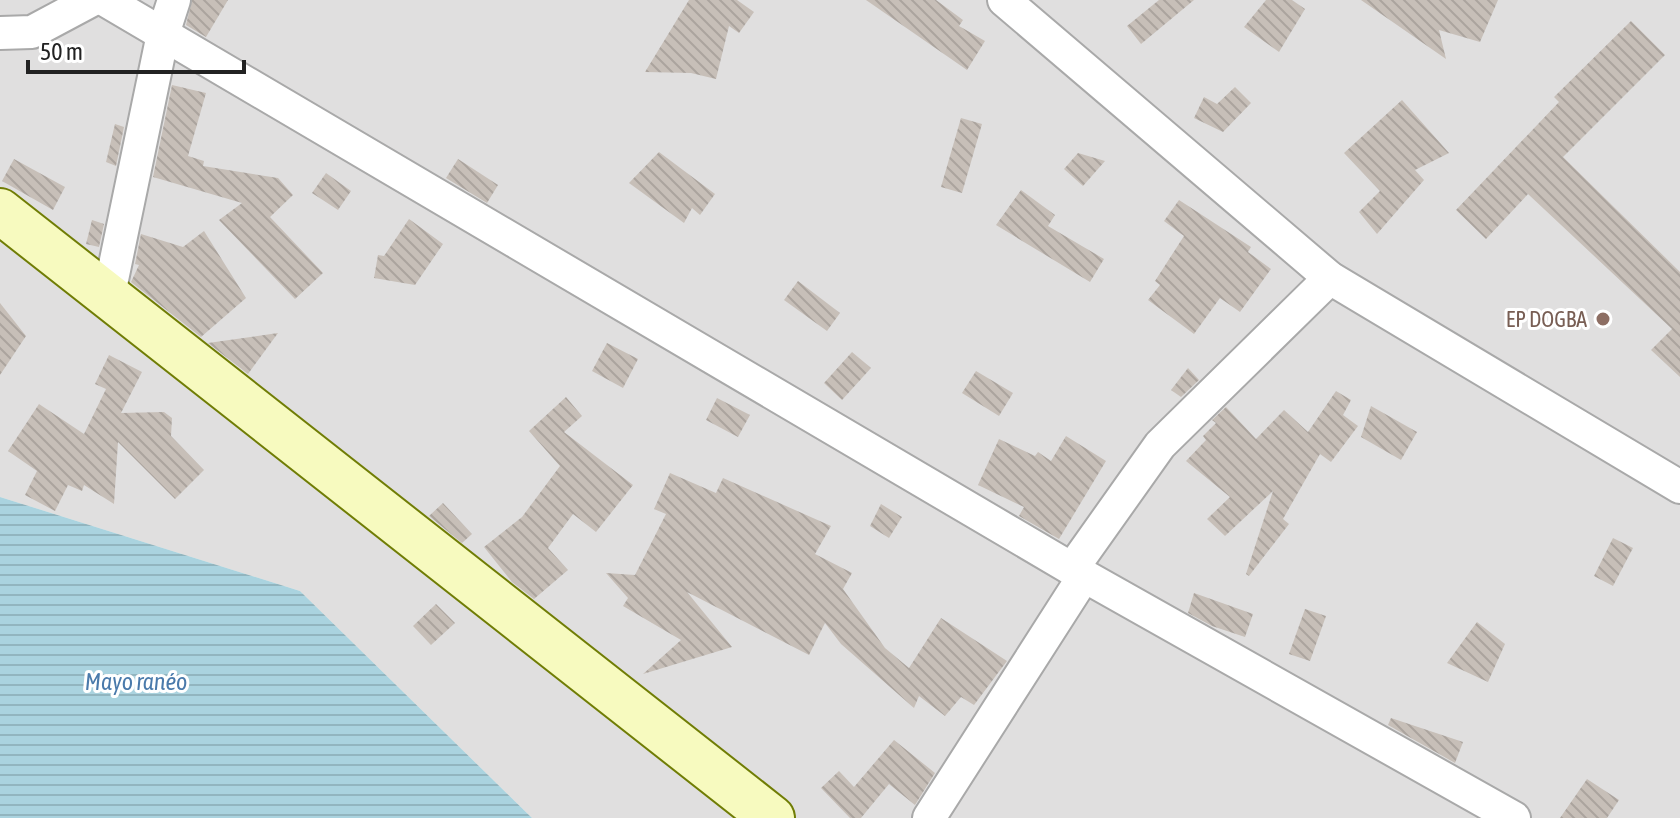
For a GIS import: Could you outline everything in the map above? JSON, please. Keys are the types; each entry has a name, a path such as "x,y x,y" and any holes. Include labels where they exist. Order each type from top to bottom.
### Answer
{"street":[{"path":"0,33 32,32 92,0"},
{"path":"105,0 1078,572 1514,818"},
{"path":"109,294 163,34 174,0"},
{"path":"1004,0 1330,278 1680,487"},
{"path":"0,211 772,818"},
{"path":"929,818 1078,572 1160,445 1330,278"}],"shaded area":[{"path":"0,0 1680,0 1680,818 532,818 300,591 0,497"}],"water":[{"name":"Mayo ranéo","path":"0,497 300,591 532,818 0,818"}],"building":[{"path":"192,0 228,0 206,37 186,25"},
{"path":"689,0 737,0 754,12 739,33 729,26 716,79 691,73 645,72"},
{"path":"866,0 936,0 963,20 959,26 985,41 967,70"},
{"path":"1159,0 1194,0 1141,44 1127,26"},
{"path":"1266,0 1292,0 1305,9 1279,52 1244,27"},
{"path":"1361,0 1498,0 1480,42 1439,30 1446,59"},
{"path":"1631,21 1665,55 1563,157 1680,272 1680,377 1651,350 1672,329 1528,194 1486,239 1456,210 1559,102 1554,97"},
{"path":"172,85 206,93 188,156 204,161 203,166 278,178 293,195 270,217 323,273 295,299 219,220 242,203 153,177"},
{"path":"1235,87 1251,103 1223,132 1194,118 1204,97 1217,104"},
{"path":"1402,100 1449,153 1415,170 1424,180 1377,234 1359,212 1380,191 1344,153"},
{"path":"961,118 982,124 962,193 941,187"},
{"path":"115,124 124,127 116,166 106,162"},
{"path":"659,152 715,194 700,215 692,208 684,223 629,183"},
{"path":"1078,153 1105,161 1083,186 1064,169"},
{"path":"14,159 65,187 53,210 2,181"},
{"path":"458,159 498,185 487,203 446,178"},
{"path":"326,173 351,191 338,210 312,193"},
{"path":"1021,190 1055,215 1048,226 1104,259 1090,282 996,225"},
{"path":"1179,200 1251,247 1248,252 1271,269 1240,312 1220,298 1194,334 1148,300 1160,285 1155,281 1184,236 1164,221"},
{"path":"409,219 443,244 415,285 374,278 378,255 384,256"},
{"path":"92,220 104,224 99,247 86,244"},
{"path":"204,231 246,298 201,337 131,282 139,265 135,264 141,234 183,247"},
{"path":"798,281 840,313 827,331 784,300"},
{"path":"0,303 26,336 0,375"},
{"path":"278,333 248,374 208,343"},
{"path":"607,343 638,359 623,388 592,371"},
{"path":"852,352 871,368 842,400 824,383"},
{"path":"109,355 142,372 121,413 164,412 172,418 171,436 204,470 175,499 118,442 114,504 84,485 82,491 68,485 55,511 25,495 37,471 8,451 39,404 84,434 106,389 95,384"},
{"path":"1188,368 1199,380 1181,397 1171,390"},
{"path":"976,371 1013,393 999,416 962,393"},
{"path":"1336,391 1351,400 1343,415 1358,426 1331,462 1320,454 1283,519 1289,524 1249,576 1246,574 1273,491 1225,536 1207,519 1230,497 1186,461 1206,440 1203,436 1216,423 1212,420 1226,407 1256,439 1284,410 1308,432"},
{"path":"566,397 582,416 564,432 633,485 596,532 573,514 548,548 568,570 534,599 512,582 484,547 522,517 560,466 529,431"},
{"path":"717,398 750,415 738,437 706,420"},
{"path":"1371,406 1417,432 1401,460 1361,437"},
{"path":"1066,436 1106,461 1059,539 1019,516 1024,507 978,485 999,439 1035,456 1038,452 1051,461"},
{"path":"670,473 716,493 723,478 831,526 815,554 852,573 843,589 885,648 909,668 941,618 1007,661 974,705 961,697 945,716 919,696 914,708 841,644 825,623 809,655 687,592 732,647 643,674 681,640 623,606 628,598 606,573 635,575 666,514 654,509"},
{"path":"443,503 472,534 462,543 429,516"},
{"path":"881,504 902,517 889,538 870,526"},
{"path":"1613,538 1633,548 1613,586 1594,576"},
{"path":"1194,593 1253,614 1245,637 1212,626 1188,613"},
{"path":"436,604 455,623 431,645 413,626"},
{"path":"1305,609 1326,616 1310,661 1289,654"},
{"path":"1477,622 1505,644 1488,682 1447,663"},
{"path":"1391,718 1463,742 1455,763 1388,725"},
{"path":"894,740 935,773 915,805 889,784 861,818 850,818 821,788 839,771 854,787"},
{"path":"1587,779 1619,800 1607,818 1560,818"}],"place":[{"name":"EP DOGBA","path":"1603,319"}]}
